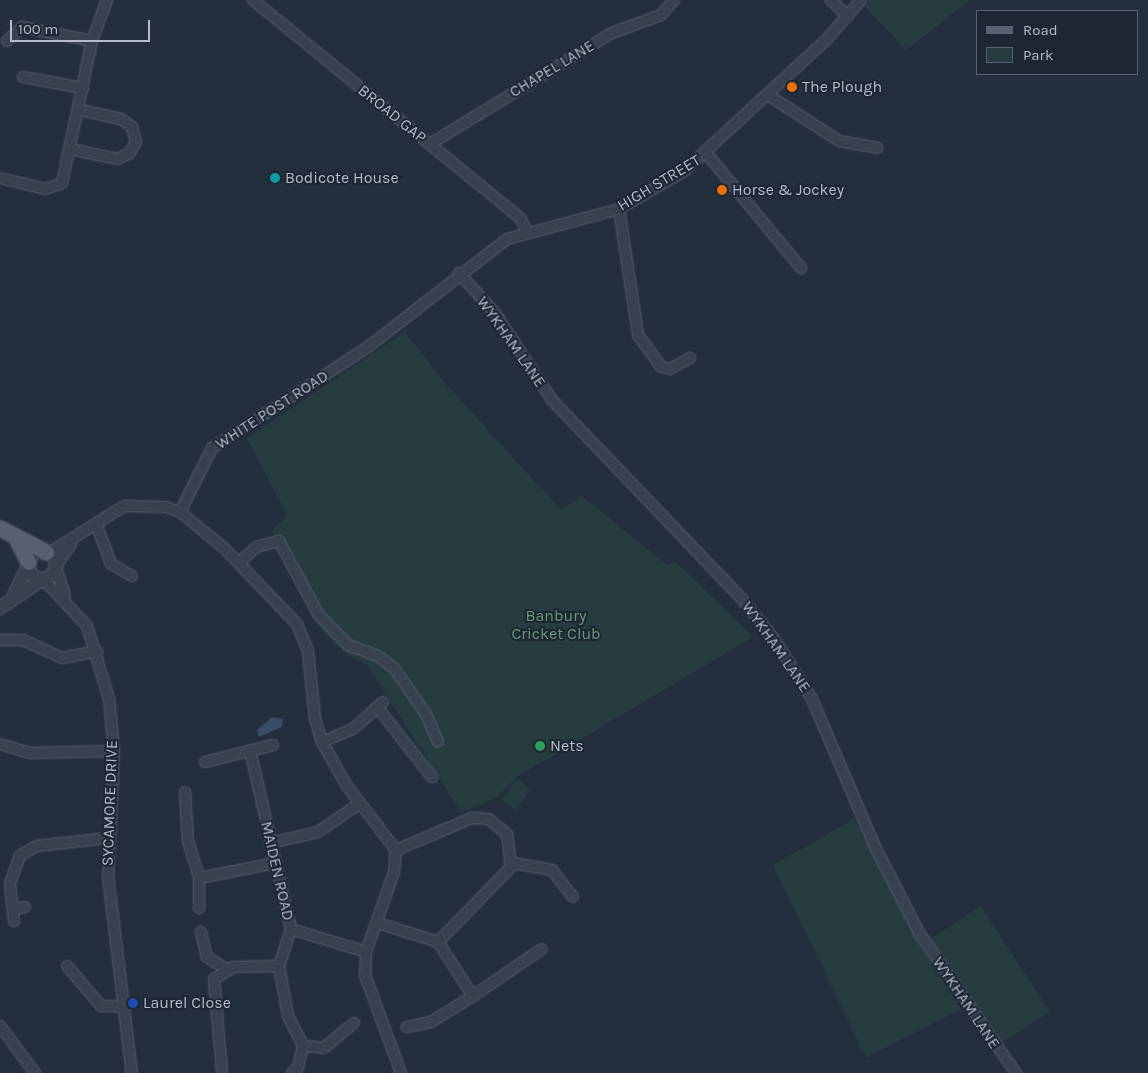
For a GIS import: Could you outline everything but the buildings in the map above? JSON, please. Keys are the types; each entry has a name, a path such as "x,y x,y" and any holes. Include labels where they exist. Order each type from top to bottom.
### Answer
{"main road":[{"path":"0,528 48,552"},
{"path":"14,534 28,564"}],"street":[{"path":"0,178 45,189 57,188 64,178 80,110 92,41 107,0"},
{"name":"BROAD GAP","path":"253,0 520,218 527,231"},
{"name":"CHAPEL LANE","path":"430,144 612,33 661,15 674,0"},
{"path":"831,0 847,16"},
{"name":"HIGH STREET","path":"459,273 487,251 527,231 588,220 619,209 707,154 861,0"},
{"path":"7,41 22,27 92,41"},
{"path":"23,77 83,88"},
{"path":"768,95 838,140 876,148"},
{"path":"70,149 117,158 128,154 136,142 132,127 122,119 80,110"},
{"path":"707,154 801,268"},
{"path":"619,209 638,335 661,367 670,369 690,358"},
{"name":"WHITE POST ROAD","path":"180,512 212,448 402,323 459,273"},
{"name":"WYKHAM LANE","path":"459,273 495,313 552,400 736,592 774,639 812,699 875,847 920,934 1016,1073"},
{"path":"4,605 42,580 56,567 74,542 96,523 124,506 138,504 180,512 240,563 297,624 308,651 315,719 322,742 360,803 396,850"},
{"path":"96,523 111,564 132,576"},
{"path":"240,563 256,547 279,541 318,614 348,645 378,656 394,668 426,714 438,742"},
{"path":"4,605 37,552 48,552 74,542"},
{"path":"48,552 56,567"},
{"path":"28,564 42,580"},
{"name":"SYCAMORE DRIVE","path":"56,567 68,602"},
{"name":"SYCAMORE DRIVE","path":"42,580 68,602 87,626 97,651 114,751 108,838 132,1073"},
{"path":"0,640 23,640 62,658 97,651"},
{"path":"322,742 353,729 380,705 432,777"},
{"path":"0,744 30,753 114,751"},
{"path":"205,762 273,745"},
{"name":"MAIDEN ROAD","path":"250,750 291,929 279,966 288,1016 303,1046"},
{"path":"185,792 188,841 199,878 199,908"},
{"path":"270,843 318,832 360,803"},
{"path":"396,850 481,817 498,823 507,834 512,863"},
{"path":"14,921 10,883 20,856 36,846 108,838"},
{"path":"396,850 378,923 366,952 368,992 399,1059 400,1073"},
{"path":"199,878 275,863"},
{"path":"512,863 552,870 573,897"},
{"path":"438,942 512,863"},
{"path":"13,909 26,907"},
{"path":"378,923 438,942 473,996"},
{"path":"291,929 366,952"},
{"path":"201,932 207,957 226,970 279,966"},
{"path":"407,1027 431,1022 542,949"},
{"path":"67,966 101,1006 125,1007"},
{"path":"222,1071 211,988 226,970"},
{"path":"292,1073 298,1067 303,1046 324,1048 354,1023"},
{"path":"0,1026 35,1073"}],"green space":[{"path":"871,0 970,0 906,50 864,6"},
{"name":"Banbury Cricket Club","path":"405,332 445,383 561,510 582,496 667,565 676,562 753,637 517,777 497,797 461,813 367,664 347,655 323,632 272,531 287,515 247,438"},
{"path":"517,779 531,789 515,810 502,800"},
{"path":"854,819 912,932 961,1009 866,1058 773,865"},
{"path":"981,906 1050,1012 999,1044 931,939"}],"water":[{"path":"272,717 283,719 282,727 259,737 257,730"}],"place":[{"name":"The Plough","path":"792,87"},
{"name":"Bodicote House","path":"275,178"},
{"name":"Horse & Jockey","path":"722,190"},
{"name":"Nets","path":"540,746"},
{"name":"Laurel Close","path":"133,1003"}]}
